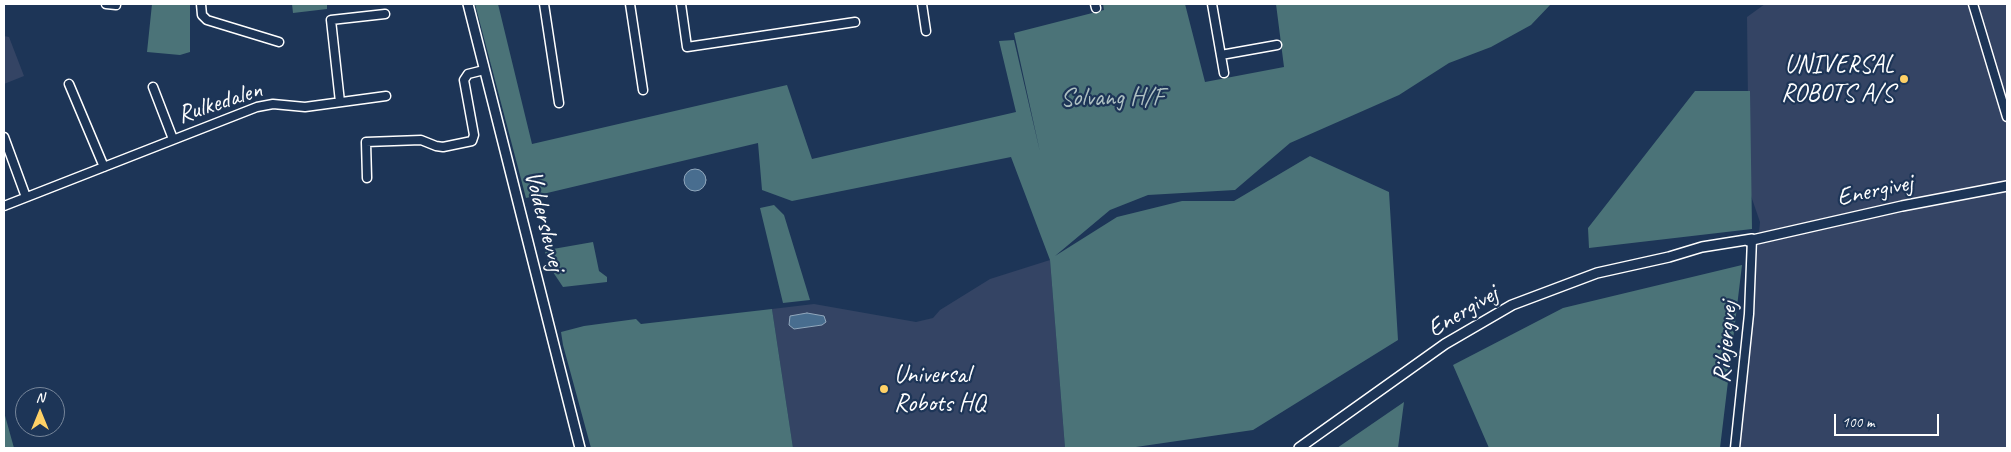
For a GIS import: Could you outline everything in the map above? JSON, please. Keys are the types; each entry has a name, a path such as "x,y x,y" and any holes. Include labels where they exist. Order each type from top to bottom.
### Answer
{"street":[{"path":"106,4 116,5"},
{"path":"201,4 202,15 207,20 279,42"},
{"name":"Volderslevvej","path":"468,4 580,448"},
{"path":"544,4 559,104"},
{"path":"630,4 643,90"},
{"path":"681,4 687,47 856,22"},
{"path":"926,31 922,4 927,4"},
{"path":"1212,4 1224,73"},
{"path":"1974,4 2007,117"},
{"path":"340,102 331,20 385,14"},
{"path":"1221,55 1276,45"},
{"path":"366,178 366,142 421,140 443,147 472,141 474,135 464,80 468,74 484,70"},
{"path":"69,84 104,167"},
{"name":"Rulkedalen","path":"153,87 173,139"},
{"name":"Rulkedalen","path":"4,206 257,107 273,104 305,107 386,96"},
{"path":"4,137 26,197"},
{"name":"Energivej","path":"1299,448 1445,344 1483,320 1550,289 1588,276 1669,257 1702,247 1752,239 1902,206 2007,186"},
{"name":"Ribjergvej","path":"1735,448 1749,314 1752,239"}],"shaded area":[{"path":"1765,4 2007,4 2007,448 1739,448 1760,222 1749,190 1747,17"},
{"path":"4,36 9,37 24,76 4,84"},
{"path":"695,169 703,172 706,180 703,188 695,191 687,188 684,180 687,172"},
{"path":"1050,260 1065,448 793,448 772,309 814,304 916,322 933,318 940,310 990,279"},
{"path":"807,313 824,316 826,322 822,325 794,329 789,325 790,316"}],"green space":[{"path":"152,4 190,4 190,52 180,55 147,52"},
{"path":"292,4 327,4 327,9 293,13"},
{"name":"Solvang H/F","path":"475,4 498,4 532,144 787,85 812,159 1016,112 999,41 1014,40 1040,152 1014,33 1104,10 1103,4 1185,4 1205,82 1284,67 1276,4 1551,4 1531,25 1491,47 1449,63 1399,95 1290,143 1235,190 1148,195 1110,210 1055,256 1117,217 1182,201 1234,201 1310,156 1389,192 1398,340 1253,430 1129,448 1065,448 1050,260 1011,157 792,201 762,190 758,143 526,198"},
{"path":"1695,91 1750,91 1752,229 1589,248 1588,228"},
{"path":"774,205 784,215 810,300 783,303 760,208"},
{"path":"593,242 599,271 607,277 607,282 563,287 551,269 545,252"},
{"path":"1742,265 1720,448 1489,448 1453,365 1563,308"},
{"path":"772,309 793,448 591,448 561,332 584,326 636,319 641,324"},
{"path":"1404,402 1398,448 1337,448"},
{"path":"4,412 14,448 4,448"}],"place":[{"name":"UNIVERSAL ROBOTS A/S","path":"1904,79"},
{"name":"Universal Robots HQ","path":"884,389"}]}
